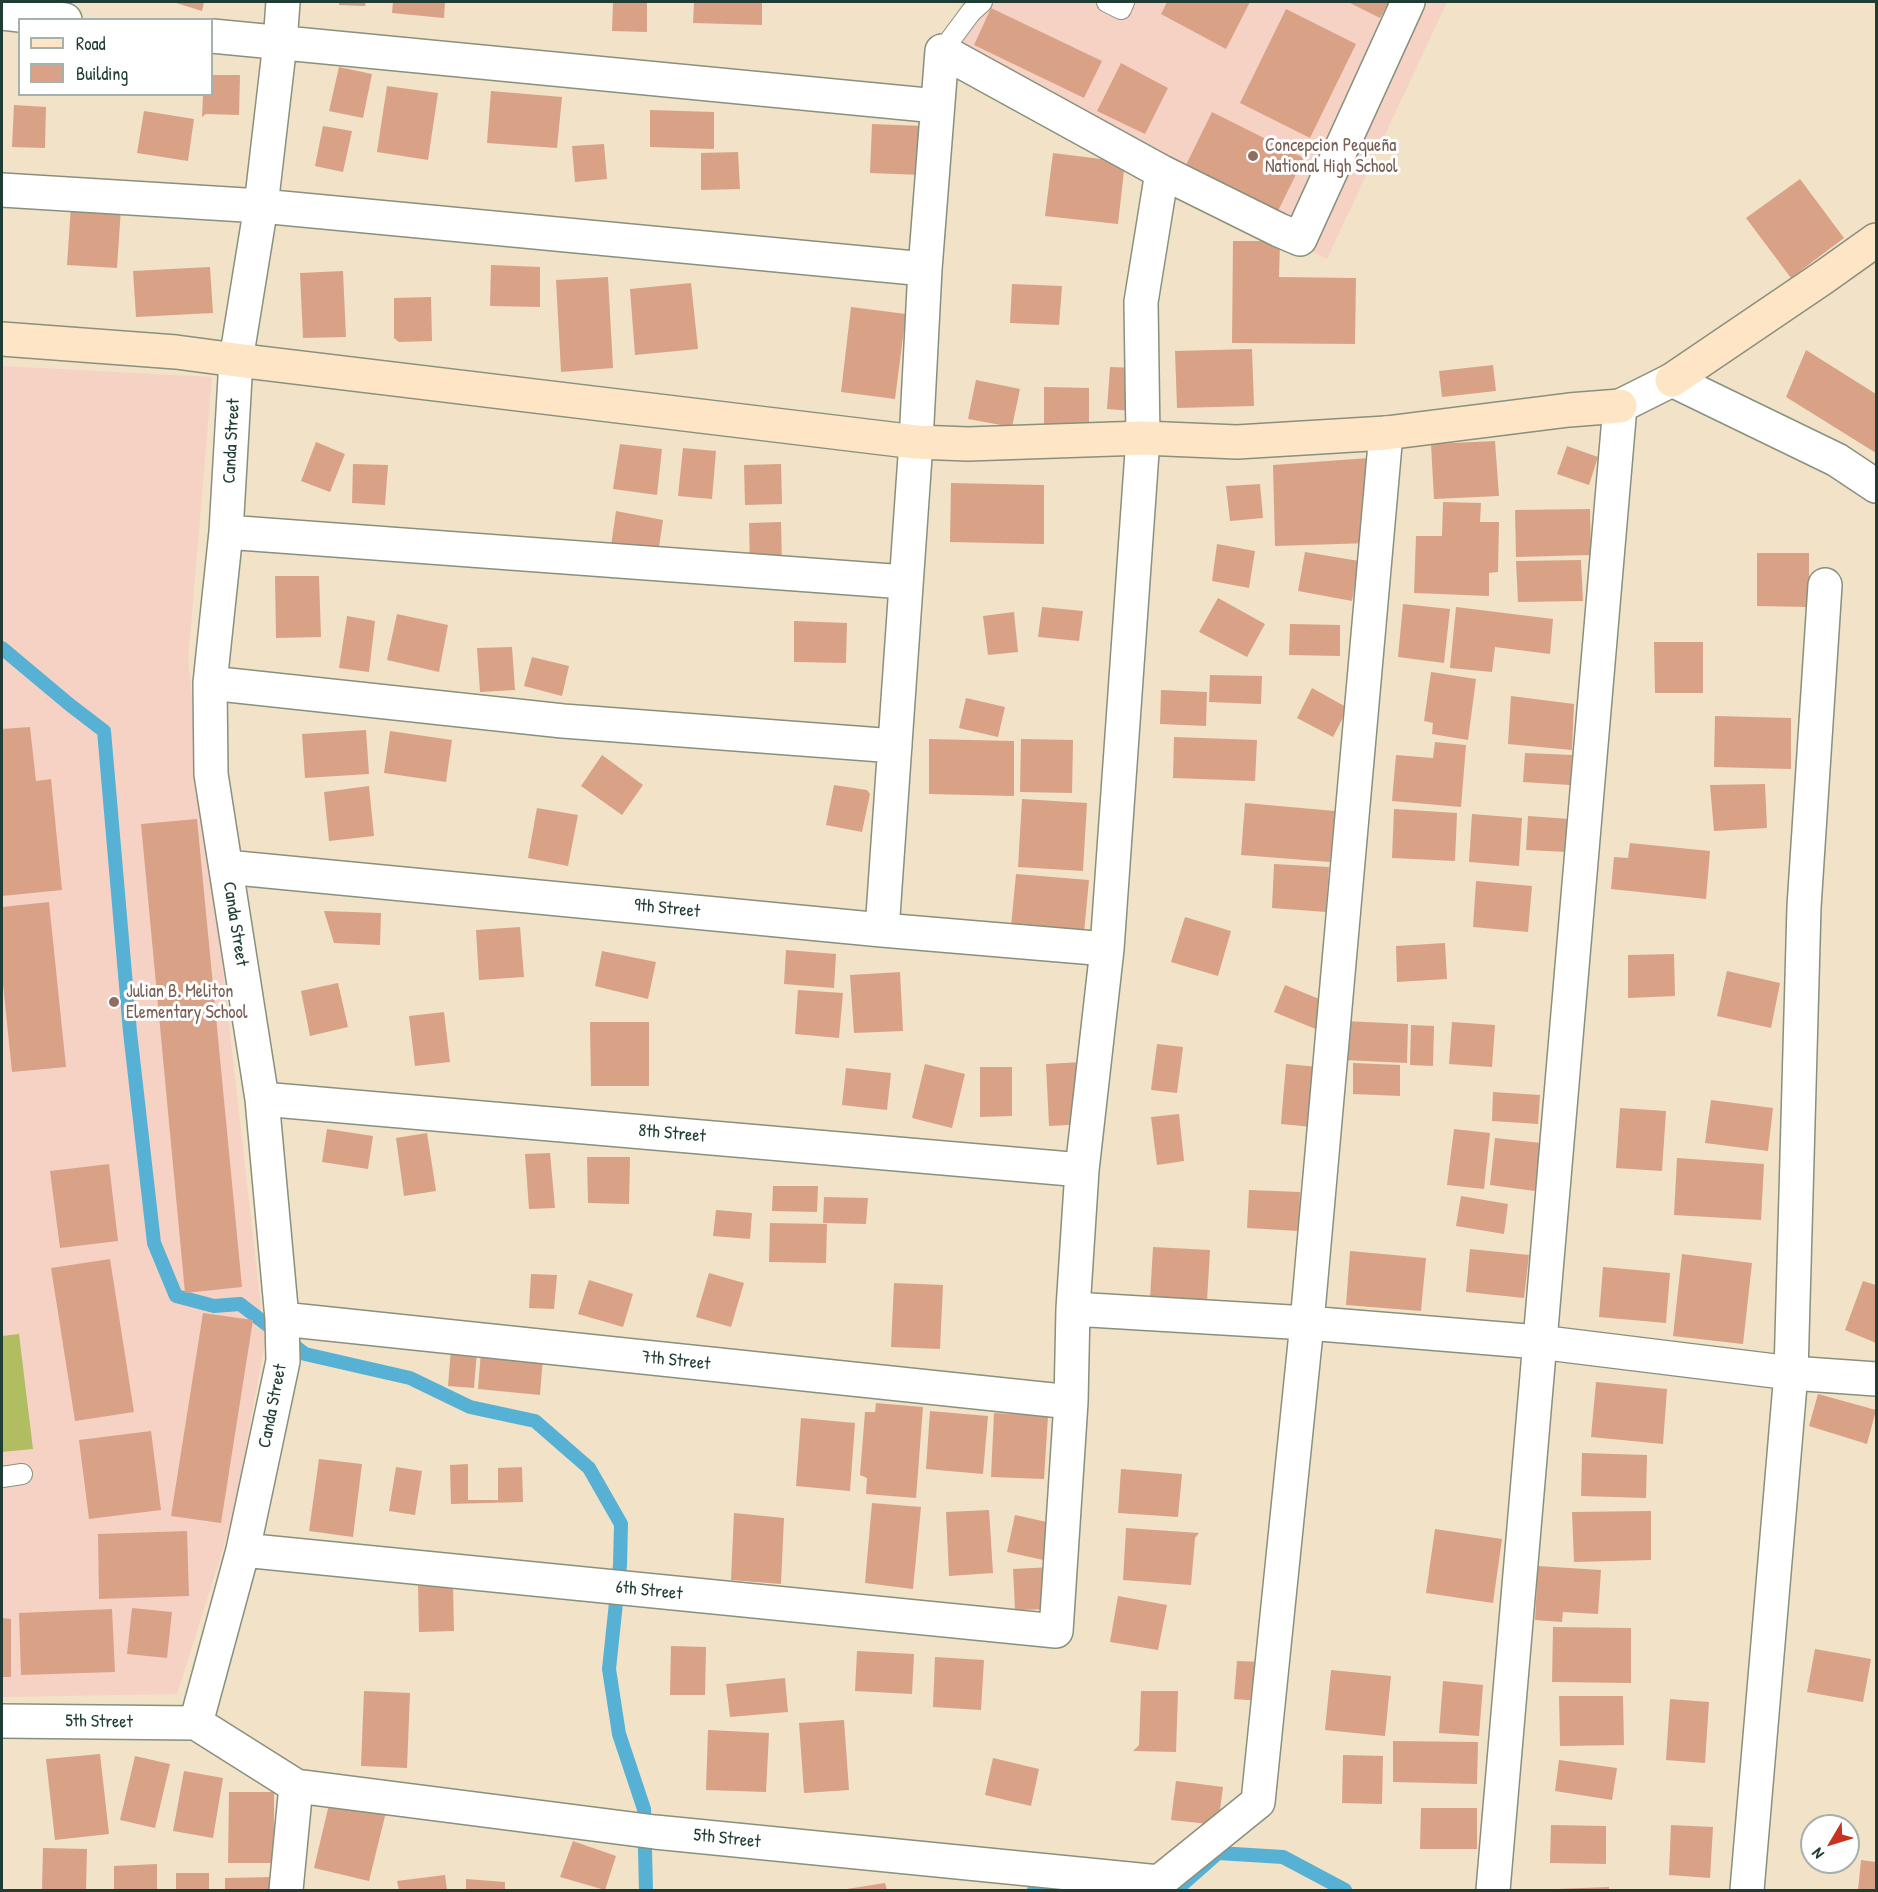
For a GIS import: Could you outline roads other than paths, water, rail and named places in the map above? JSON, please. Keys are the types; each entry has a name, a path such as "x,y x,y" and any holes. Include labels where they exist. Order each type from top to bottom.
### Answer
{"street":[{"name":"Canda Street","path":"195,1723 243,1550 282,1336 262,1099 211,774 210,683 226,532 236,360 261,206 280,43 282,2"},
{"path":"882,930 916,442 925,270 942,51 1162,172 1300,239 1408,2"},
{"path":"2,13 47,18"},
{"path":"213,36 937,106"},
{"path":"1071,1402 1073,1310 1082,1170 1107,949 1143,438 1141,302 1162,172"},
{"path":"2,190 261,206 925,270"},
{"path":"2,339 176,352 916,442 968,444 1143,438 1237,442 1386,433 1569,410 1620,406 1672,380 1876,240"},
{"path":"1672,380 1837,460 1876,486"},
{"path":"1493,1890 1620,406"},
{"path":"1307,1323 1386,433"},
{"path":"226,532 905,582"},
{"path":"1747,1890 1791,1373 1804,907 1826,585"},
{"path":"210,683 563,721 895,746"},
{"name":"9th Street","path":"226,867 882,930 1107,949"},
{"name":"8th Street","path":"262,1099 1082,1170"},
{"path":"1073,1310 1307,1323 1539,1341 1791,1373 1876,1379"},
{"name":"5th Street","path":"296,1786 644,1830 1160,1882 1258,1802 1307,1323"},
{"name":"7th Street","path":"282,1336 1071,1402"},
{"name":"6th Street","path":"243,1550 1056,1631 1071,1402"},
{"name":"5th Street","path":"2,1721 195,1723"},
{"path":"195,1723 296,1786 286,1890"}],"lane":[{"path":"942,51 971,12 982,2"},
{"path":"1107,2 1121,9 1124,2"},
{"path":"2,1477 22,1474"}],"waterway":[{"path":"2,648 104,731 130,1032 154,1243 176,1296 214,1306 240,1304 305,1354 410,1378 470,1407 535,1421 589,1468 621,1524 620,1565 609,1669 619,1734 644,1809 646,1890"},
{"path":"1176,1890 1218,1853 1283,1857 1345,1890"},
{"path":"1034,1890 1042,1885 1057,1886"}],"place":[{"name":"Concepcion Pequeña National High School","path":"1253,156"},
{"name":"Julian B. Meliton Elementary School","path":"114,1002"}]}
